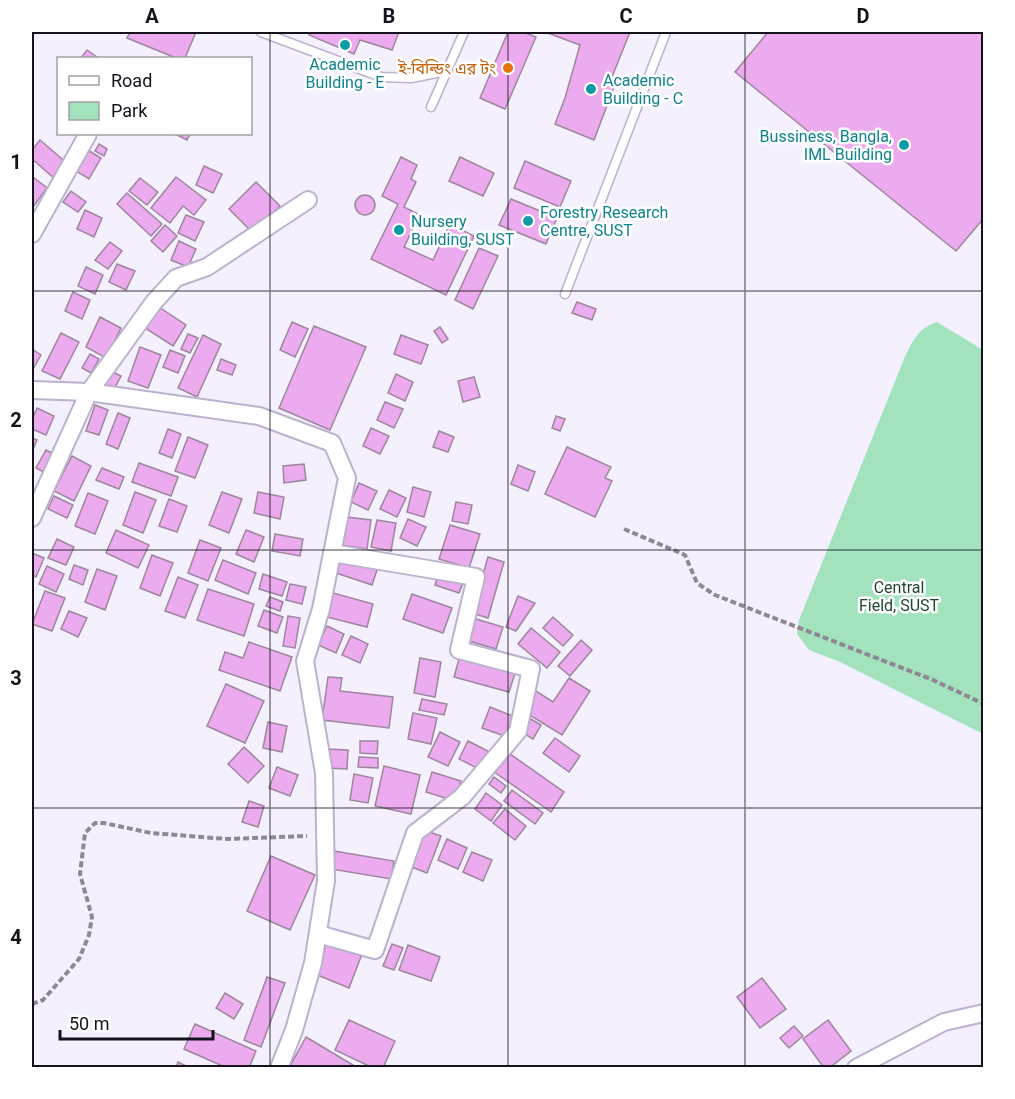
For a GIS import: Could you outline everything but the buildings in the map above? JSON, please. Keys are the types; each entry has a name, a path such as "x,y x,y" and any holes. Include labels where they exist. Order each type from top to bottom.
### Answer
{"street":[{"path":"32,234 87,135"},
{"path":"32,518 89,392 154,302 176,278 207,267 308,200"},
{"path":"32,390 89,392 259,416 332,443 347,478 321,609 305,661 324,773 326,881 310,974 294,1030 279,1068"},
{"path":"318,934 375,950 415,833 462,797 518,730 531,669 459,650 476,577 332,553"},
{"path":"856,1068 944,1022 984,1013"}],"lane":[{"path":"261,32 381,77 411,78 447,71"},
{"path":"431,107 464,32"},
{"path":"565,294 666,32"}],"path":[{"path":"624,529 685,555 697,583 715,595 933,681 984,704"},
{"path":"32,1004 43,1000 79,959 89,935 92,916 80,873 85,833 95,823 150,833 227,839 326,836"}],"green space":[{"name":"Central Field, SUST","path":"937,322 983,350 983,734 840,662 809,650 797,634 799,620 904,359 920,332"}],"place":[{"name":"Academic Building - E","path":"345,45"},
{"name":"ই-বিল্ডিং এর টং","path":"508,68"},
{"name":"Academic Building - C","path":"591,89"},
{"name":"Bussiness, Bangla, IML Building","path":"904,145"},
{"name":"Forestry Research Centre, SUST","path":"528,221"},
{"name":"Nursery Building, SUST","path":"399,230"}]}
